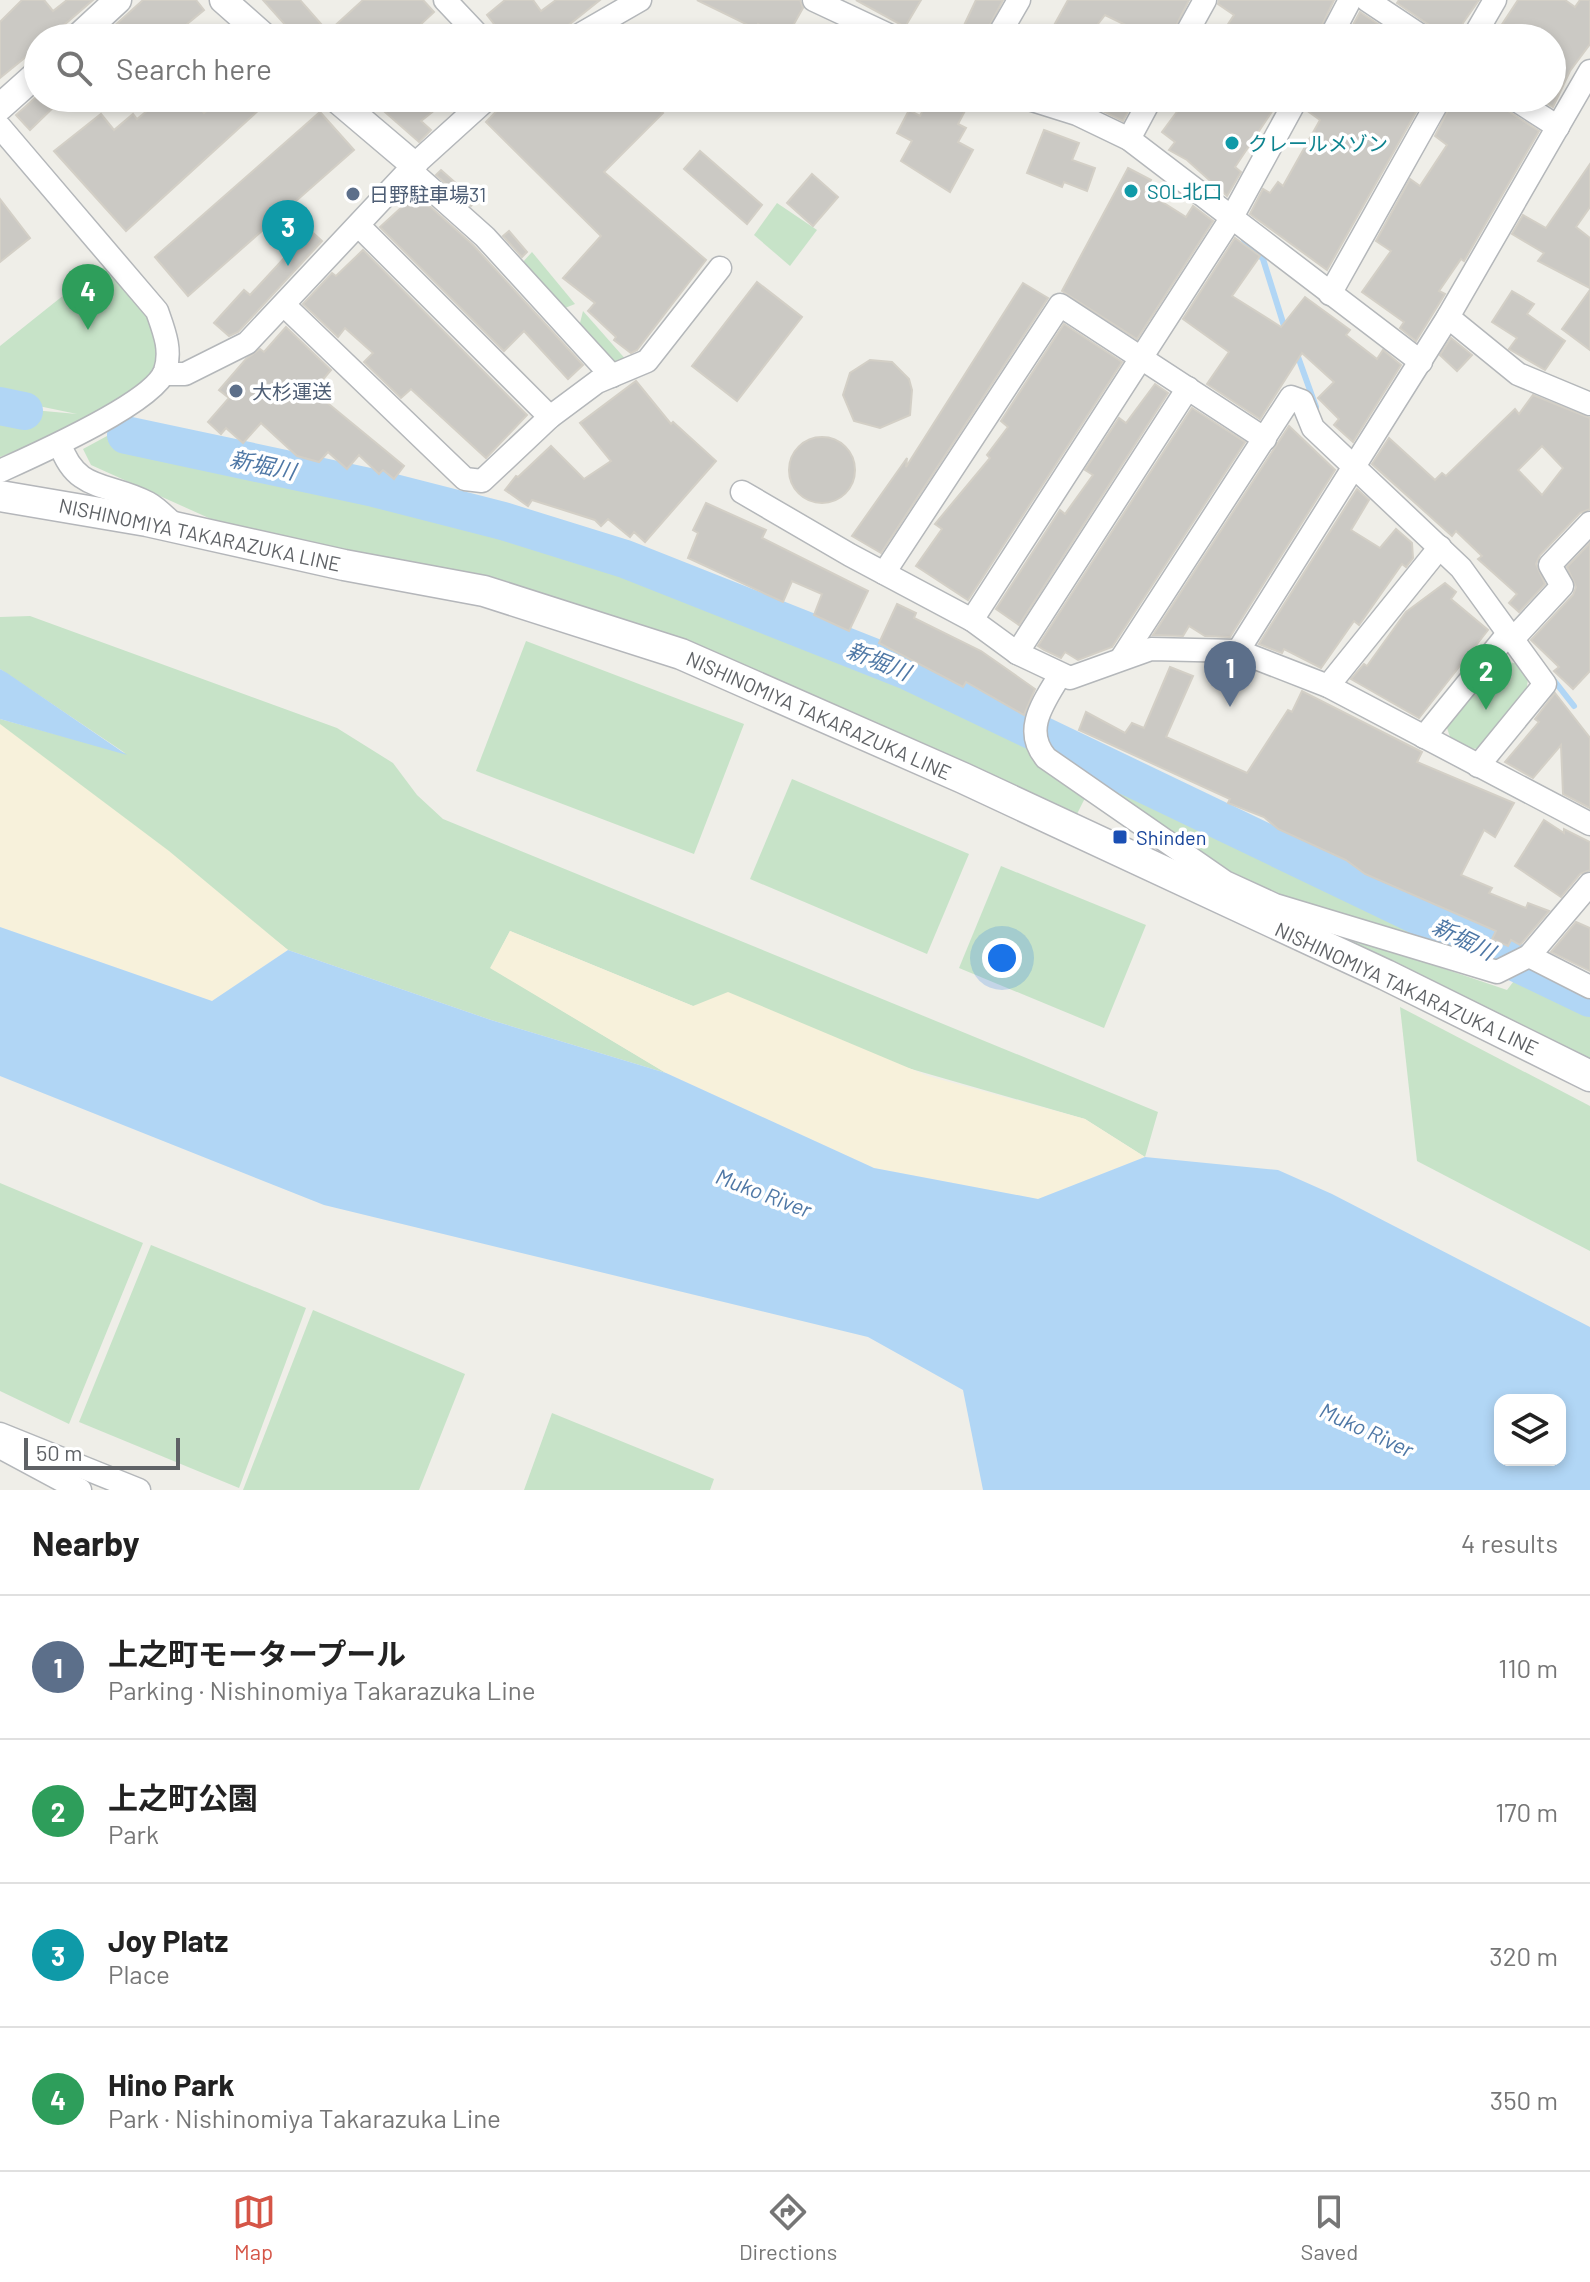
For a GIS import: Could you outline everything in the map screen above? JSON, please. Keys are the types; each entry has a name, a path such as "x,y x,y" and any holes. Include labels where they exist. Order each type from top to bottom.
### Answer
{"main road":[{"name":"NISHINOMIYA TAKARAZUKA LINE","path":"0,496 177,528 484,591 681,654 1221,890 1590,1076"}],"street":[{"path":"92,24 118,0"},
{"path":"223,0 250,24"},
{"path":"445,0 468,24"},
{"path":"598,24 640,0"},
{"path":"814,0 865,24"},
{"path":"1005,24 1019,0"},
{"path":"1192,24 1205,0"},
{"path":"1337,24 1350,0"},
{"path":"1367,0 1403,24"},
{"path":"1481,24 1495,0"},
{"path":"1238,651 1421,362 1452,320 1590,71"},
{"path":"0,107 24,86"},
{"path":"350,112 485,237 612,376"},
{"path":"164,374 185,374 237,348 284,305 412,168 473,112"},
{"path":"1071,112 1129,139 1421,362"},
{"path":"1129,139 1143,112"},
{"path":"972,620 1232,217 1289,112"},
{"path":"1330,294 1432,112"},
{"path":"1535,112 1558,127"},
{"path":"0,127 157,311 169,346 164,374 144,394 60,444 0,471"},
{"path":"359,226 550,417"},
{"path":"284,305 465,479 482,481 550,417 597,382 647,361 720,268"},
{"path":"884,573 1060,305 1265,439"},
{"path":"1452,320 1518,374 1590,404"},
{"path":"1017,653 1188,388"},
{"path":"1121,659 1291,397 1302,401 1313,428 1461,568 1545,684 1478,766"},
{"path":"60,444 67,466 78,476 150,504 177,528"},
{"path":"742,492 972,620 1017,653 1060,675 1070,678 1151,649 1238,651 1328,686 1590,824"},
{"path":"1424,737 1509,638 1562,586 1550,565 1590,523"},
{"path":"1328,686 1440,547"},
{"path":"1060,675 1036,717 1035,732 1046,758 1221,890 1497,972 1518,961 1590,884"},
{"path":"1518,961 1590,987"},
{"path":"0,1434 139,1490"},
{"path":"0,1447 80,1490"}],"green space":[{"path":"777,203 817,230 790,266 754,235"},
{"path":"532,252 575,304 565,308 522,263"},
{"path":"108,266 150,314 160,348 150,381 76,427 0,457 0,407 77,414 0,398 0,346 94,271"},
{"path":"583,311 628,362 615,369 579,327"},
{"path":"131,423 489,504 593,534 841,657 1024,736 1029,754 1087,794 1076,816 759,674 251,537 91,465 83,449"},
{"path":"30,616 337,728 393,763 417,795 443,819 1158,1112 1145,1157 1085,1119 693,1006 510,931 491,968 666,1073 491,1020 288,950 0,725 0,719 125,753 0,669 0,617"},
{"path":"526,641 744,724 694,854 476,771"},
{"path":"1498,661 1515,663 1528,679 1526,694 1483,748 1471,749 1451,740 1446,725"},
{"path":"792,779 969,854 927,954 750,879"},
{"path":"1110,782 1257,854 1498,959 1493,966 1274,900 1107,790"},
{"path":"1001,866 1146,925 1104,1028 959,968"},
{"path":"1300,920 1507,990 1517,977 1590,1011 1590,1071"},
{"path":"1400,1007 1590,1106 1590,1251 1417,1161"},
{"path":"0,1183 143,1243 69,1424 0,1391"},
{"path":"151,1245 306,1308 239,1488 79,1422"},
{"path":"313,1310 465,1374 419,1490 243,1490"},
{"path":"552,1413 714,1479 710,1490 524,1490"}],"sand":[{"path":"0,724 169,851 288,950 212,1001 0,927"},
{"path":"510,931 693,1006 728,992 928,1076 1085,1119 1145,1157 1038,1199 874,1168 666,1073 490,968"}],"water":[{"path":"0,669 7,673 127,755 0,719"},
{"name":"Muko River","path":"0,927 212,1001 288,950 491,1020 666,1073 874,1168 1038,1199 1145,1157 1278,1170 1332,1194 1590,1327 1590,1490 983,1490 963,1390 868,1337 324,1205 0,1076"}],"building":[{"path":"22,0 44,0 53,11 67,0 93,0 65,24 24,24 24,58 0,78 0,22"},
{"path":"143,0 196,0 204,10 187,24 116,24"},
{"path":"263,0 300,0 321,24 284,24"},
{"path":"363,0 423,0 434,12 421,24 337,24"},
{"path":"505,0 533,0 541,11 556,0 600,0 570,24 494,24 487,15"},
{"path":"697,0 800,0 803,8 794,24 746,24"},
{"path":"856,0 921,0 907,24 900,24"},
{"path":"976,0 1003,0 990,24 965,24"},
{"path":"1068,0 1189,0 1177,24 1124,24 1105,15 1098,24 1055,24"},
{"path":"1219,0 1334,0 1323,24 1228,24 1234,15 1218,4"},
{"path":"1399,0 1479,0 1463,24 1428,24 1397,3"},
{"path":"1518,0 1565,0 1575,7 1580,0 1590,0 1590,44 1566,79 1566,24 1502,24"},
{"path":"1360,12 1378,24 1354,24"},
{"path":"24,108 24,112 49,112 30,130 16,115"},
{"path":"146,112 257,112 126,231 54,151 101,114 114,130 133,114 137,119"},
{"path":"320,112 354,150 188,296 155,257"},
{"path":"385,112 432,112 421,121 431,130 419,142"},
{"path":"496,112 663,113 604,172 706,260 637,350 631,353 614,340 616,337 588,311 595,303 563,278 601,236 486,122"},
{"path":"908,112 920,116 922,112 964,112 958,124 966,128 958,142 973,150 950,192 901,161 912,141 897,133"},
{"path":"1105,112 1128,112 1123,121"},
{"path":"1177,112 1272,112 1235,167 1241,172 1227,196 1187,160 1169,150 1175,142 1162,132"},
{"path":"1309,112 1416,112 1327,270 1250,214 1263,189 1270,193 1278,182 1283,186 1320,120"},
{"path":"1447,112 1510,112 1539,131 1464,261 1461,259 1439,291 1445,294 1416,341 1400,328 1404,322 1362,292 1391,251 1376,241 1410,179 1420,186 1447,145 1435,136"},
{"path":"1044,130 1079,143 1072,160 1095,168 1087,191 1064,182 1062,187 1027,173"},
{"path":"700,151 762,205 747,224 684,169"},
{"path":"1590,164 1590,207 1576,227 1590,238 1590,288 1538,261 1544,253 1512,234 1523,215 1546,228"},
{"path":"1128,168 1151,180 1145,191 1186,217 1193,206 1213,221 1137,339 1062,291"},
{"path":"441,170 476,201 471,206 436,175"},
{"path":"812,174 838,197 813,226 787,203"},
{"path":"416,194 473,245 583,365 568,379 524,331 504,351 380,227"},
{"path":"0,199 30,238 0,262"},
{"path":"310,230 322,241 238,332 229,336 214,323 244,290 250,295"},
{"path":"509,231 527,252 522,257 503,236"},
{"path":"1235,238 1260,256 1232,296 1281,327 1305,297 1350,330 1346,335 1377,359 1383,350 1401,365 1353,442 1334,425 1339,419 1318,398 1334,382 1302,353 1260,419 1207,384 1229,352 1183,319"},
{"path":"363,250 527,415 486,458 411,389 401,398 364,362 373,353 345,328 338,337 303,304 332,273 336,276"},
{"path":"757,282 802,317 737,401 692,366"},
{"path":"1023,283 1048,298 881,553 852,536 907,458 906,467"},
{"path":"1590,290 1590,350 1562,329"},
{"path":"1512,291 1534,304 1527,314 1565,341 1545,370 1509,349 1517,338 1492,322"},
{"path":"1064,324 1122,362 968,600 916,566 942,529 935,524 990,458 987,455 1008,427 1001,421"},
{"path":"286,327 331,370 313,391 404,466 394,479 383,470 379,474 359,455 347,469 328,452 319,462 297,456 261,423 243,443 226,428 221,434 208,422 229,398 219,390 246,359 260,349 264,352"},
{"path":"1451,338 1472,355 1457,371 1440,355"},
{"path":"870,360 892,362 909,379 912,390 910,415 880,428 854,421 843,395 850,373"},
{"path":"636,381 671,424 673,422 716,461 645,542 634,532 630,537 608,519 601,526 595,520 532,500 528,506 505,490 516,476 551,446 584,479 611,461 580,423"},
{"path":"1155,384 1168,393 1019,625 996,609 1060,510 1065,514 1093,475 1085,470 1119,418 1126,423"},
{"path":"1533,395 1590,418 1590,509 1580,513 1540,555 1536,564 1545,584 1519,612 1509,603 1517,594 1478,559 1482,556 1456,531 1452,536 1372,464 1389,438 1435,480 1442,473 1446,476 1515,409 1519,414","holes":["1542,446 1563,468 1542,495 1518,470"]},
{"path":"1192,408 1245,442 1112,647 1078,660 1065,652 1061,658 1044,650 1038,646"},
{"path":"1289,426 1335,470 1230,637 1205,636 1189,626 1183,636 1153,635"},
{"path":"822,437 835,440 845,447 852,457 855,470 852,483 845,493 835,500 822,503 809,500 799,493 792,483 789,470 792,457 799,447 809,440"},
{"path":"1357,489 1369,500 1351,530 1380,548 1396,529 1412,543 1413,558 1406,567 1402,564 1359,625 1354,621 1321,668 1284,649 1282,653 1259,644"},
{"path":"706,503 766,530 762,538 868,591 849,631 814,615 822,594 792,581 783,602 688,558 698,533 693,530"},
{"path":"1590,543 1590,671 1573,689 1554,671 1559,667 1531,640 1573,595 1576,587 1567,567"},
{"path":"1445,583 1456,592 1451,599 1488,630 1419,718 1351,679 1364,664 1367,666 1406,612"},
{"path":"897,604 916,613 914,618 981,651 1035,689 1024,715 966,682 963,687 879,643"},
{"path":"1170,667 1193,676 1166,737 1247,773 1288,710 1292,712 1302,691 1422,752 1417,762 1514,803 1495,837 1484,830 1461,875 1492,888 1489,893 1526,908 1528,903 1549,911 1520,945 1511,940 1508,946 1492,939 1496,931 1365,874 1346,860 1278,829 1264,817 1228,803 1230,799 1079,730 1086,712 1125,733 1132,723 1144,728"},
{"path":"1555,693 1590,738 1590,808 1563,794 1561,745 1533,778 1505,762 1539,722 1535,719"},
{"path":"1544,820 1564,833 1564,829 1590,842 1590,870 1580,874 1561,897 1515,866"},
{"path":"1576,922 1590,928 1590,971 1551,952"}],"waterway":[{"path":"1244,240 1263,259 1285,329"},
{"path":"1297,354 1316,407"},
{"name":"新堀川","path":"0,406 24,411"},
{"name":"新堀川","path":"126,435 374,488 503,521 625,559 908,671 1590,998"},
{"path":"1552,678 1574,706"}],"place":[{"name":"クレールメゾン","path":"1232,143"},
{"name":"SOL北口","path":"1131,191"},
{"name":"日野駐車場31","path":"353,194"},
{"name":"Joy Platz","path":"288,266"},
{"name":"Hino Park","path":"88,330"},
{"name":"大杉運送","path":"236,391"},
{"name":"上之町モータープール","path":"1230,707"},
{"name":"上之町公園","path":"1486,710"},
{"name":"Shinden","path":"1120,837"}]}
